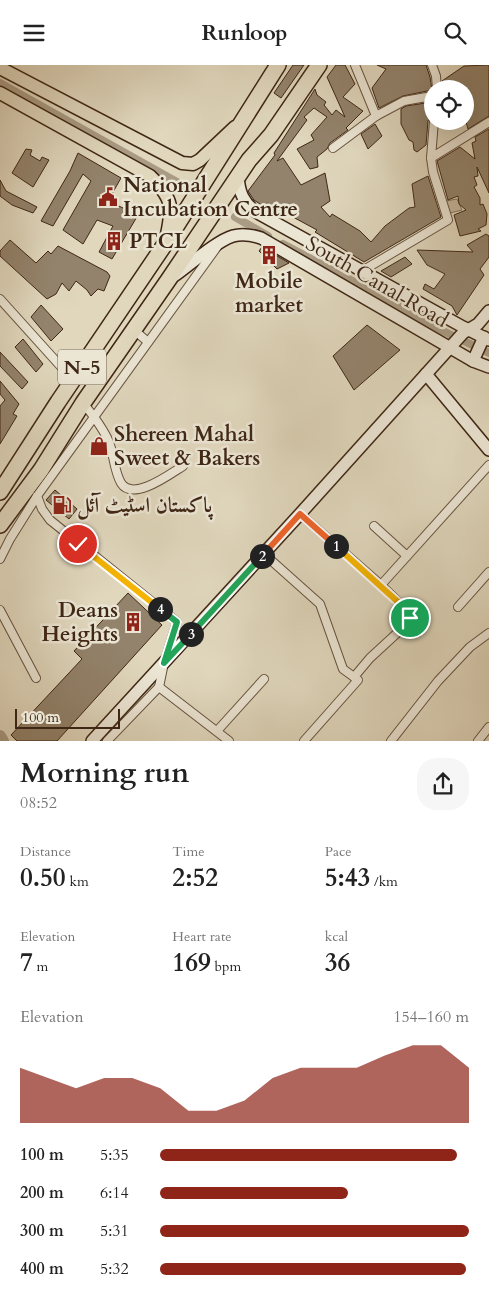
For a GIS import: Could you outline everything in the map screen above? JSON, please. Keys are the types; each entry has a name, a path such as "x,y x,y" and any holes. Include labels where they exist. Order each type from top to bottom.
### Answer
{"highway":[{"name":"N-5","path":"0,492 186,211 278,65"},
{"name":"N-5","path":"0,525 41,470 83,403 236,184 249,159 271,135 319,65"},
{"path":"20,460 21,467 27,471 44,449 60,440"}],"main road":[{"path":"0,68 182,163 193,164 200,160 247,115"},
{"path":"0,93 150,176 162,188 172,212 165,243"},
{"path":"236,184 246,203 256,212 465,331 486,339 473,360"},
{"name":"South Canal Road","path":"169,279 228,238 242,234 261,238 473,360 489,367"},
{"path":"92,741 465,331 478,323 489,311"},
{"path":"426,374 489,450"}],"street":[{"path":"355,65 376,116"},
{"path":"432,65 436,80"},
{"path":"333,148 376,116 408,100 424,97"},
{"path":"431,158 489,122"},
{"path":"362,271 448,220 433,172 431,158 433,130"},
{"path":"0,559 10,539 52,474 220,243"},
{"path":"0,299 73,380"},
{"path":"134,330 148,343"},
{"path":"108,367 122,378"},
{"path":"83,403 109,442 120,482 125,488 134,490 155,484 182,466"},
{"path":"52,474 60,440"},
{"path":"381,585 489,465"},
{"path":"37,496 42,509 50,520 177,622 164,663 159,687 107,741"},
{"path":"300,514 408,611 410,618 408,623 370,658 354,677"},
{"path":"374,526 407,555"},
{"path":"264,554 320,604 344,669 358,681 304,741"},
{"path":"458,607 489,571"},
{"path":"0,611 36,678"},
{"path":"391,741 438,681 470,647 489,635"},
{"path":"217,731 264,679"},
{"path":"159,687 217,731 224,740"},
{"path":"478,741 489,727"}],"shaded area":[{"path":"457,199 462,210 450,213 445,204 446,201"}],"building":[{"path":"293,65 304,65 281,98 274,93"},
{"path":"336,65 345,65 355,84 343,97 363,111 346,128 348,130 330,143 327,149 317,157 318,167 310,169 297,149 314,140 311,135 327,117 314,108 304,117 307,120 277,161 283,158 301,185 325,173 330,201 321,207 330,217 332,214 360,231 371,242 385,226 409,208 415,207 412,184 428,176 441,217 364,262 315,232 317,230 267,203 263,206 254,200 248,191 275,155 274,153 315,89 317,95 326,102 324,105 332,115 336,110 345,117 327,77"},
{"path":"377,65 426,65 430,80 424,80 424,92 403,96 379,108 372,88 386,69"},
{"path":"489,65 489,116 474,125 474,80 443,80 464,66"},
{"path":"424,103 424,130 427,130 426,145 417,152 414,150 413,142 409,140 401,124 401,109 406,106"},
{"path":"375,124 382,136 368,149 361,134"},
{"path":"489,129 489,193 477,167 478,176 474,177 477,185 474,187 480,198 480,205 483,204 487,214 486,225 478,229 481,231 460,236 454,215 466,210 459,204 458,196 448,200 437,161 460,147 475,159 472,143 476,141 475,137"},
{"path":"26,149 32,150 30,155 40,161 42,157 49,160 33,187 12,173"},
{"path":"78,153 121,178 108,201 138,215 112,259 99,252 113,226 97,220 83,244 63,230 91,181 83,174 53,226 41,221 70,171"},
{"path":"0,180 6,191 37,207 33,213 12,205 0,196"},
{"path":"486,234 489,236 489,257 480,269 484,275 457,315 452,306 423,289 425,284 434,289 445,274 427,265 417,250 473,252 467,245"},
{"path":"10,240 36,263 48,251 51,254 58,246 107,272 110,276 104,291 98,289 91,296 76,281 69,291 62,283 56,294 47,299 0,256 0,251"},
{"name":"Mobile market","path":"262,247 289,263 277,269 259,251"},
{"path":"405,257 412,264 391,277 381,271"},
{"path":"41,305 63,329 51,341 31,317"},
{"path":"367,325 400,350 354,390 333,356"},
{"path":"23,339 43,364 36,372 15,347"},
{"path":"0,352 28,382 22,389 0,366"},
{"path":"0,381 19,404 13,414 17,416 0,444 0,406 5,400 0,394"},
{"name":"پاکستان اسٹیٹ آئل","path":"55,490 77,509 69,519 46,500"},
{"path":"128,593 162,625 57,741 17,741 11,735 82,659 74,651"}],"waterway":[{"path":"0,83 193,191"},
{"path":"235,217 268,236"},
{"path":"283,244 443,331 489,353"},
{"path":"0,736 3,741"}],"place":[{"name":"National Incubation Centre","path":"108,197"},
{"name":"PTCL","path":"114,241"},
{"name":"Mobile market","path":"269,255"},
{"name":"Shereen Mahal Sweet & Bakers","path":"99,446"},
{"name":"پاکستان اسٹیٹ آئل","path":"62,505"},
{"name":"Deans Heights","path":"133,622"}],"route":[{"path":"78,544 177,622 164,663 300,514 381,585 408,611 410,618"}]}
